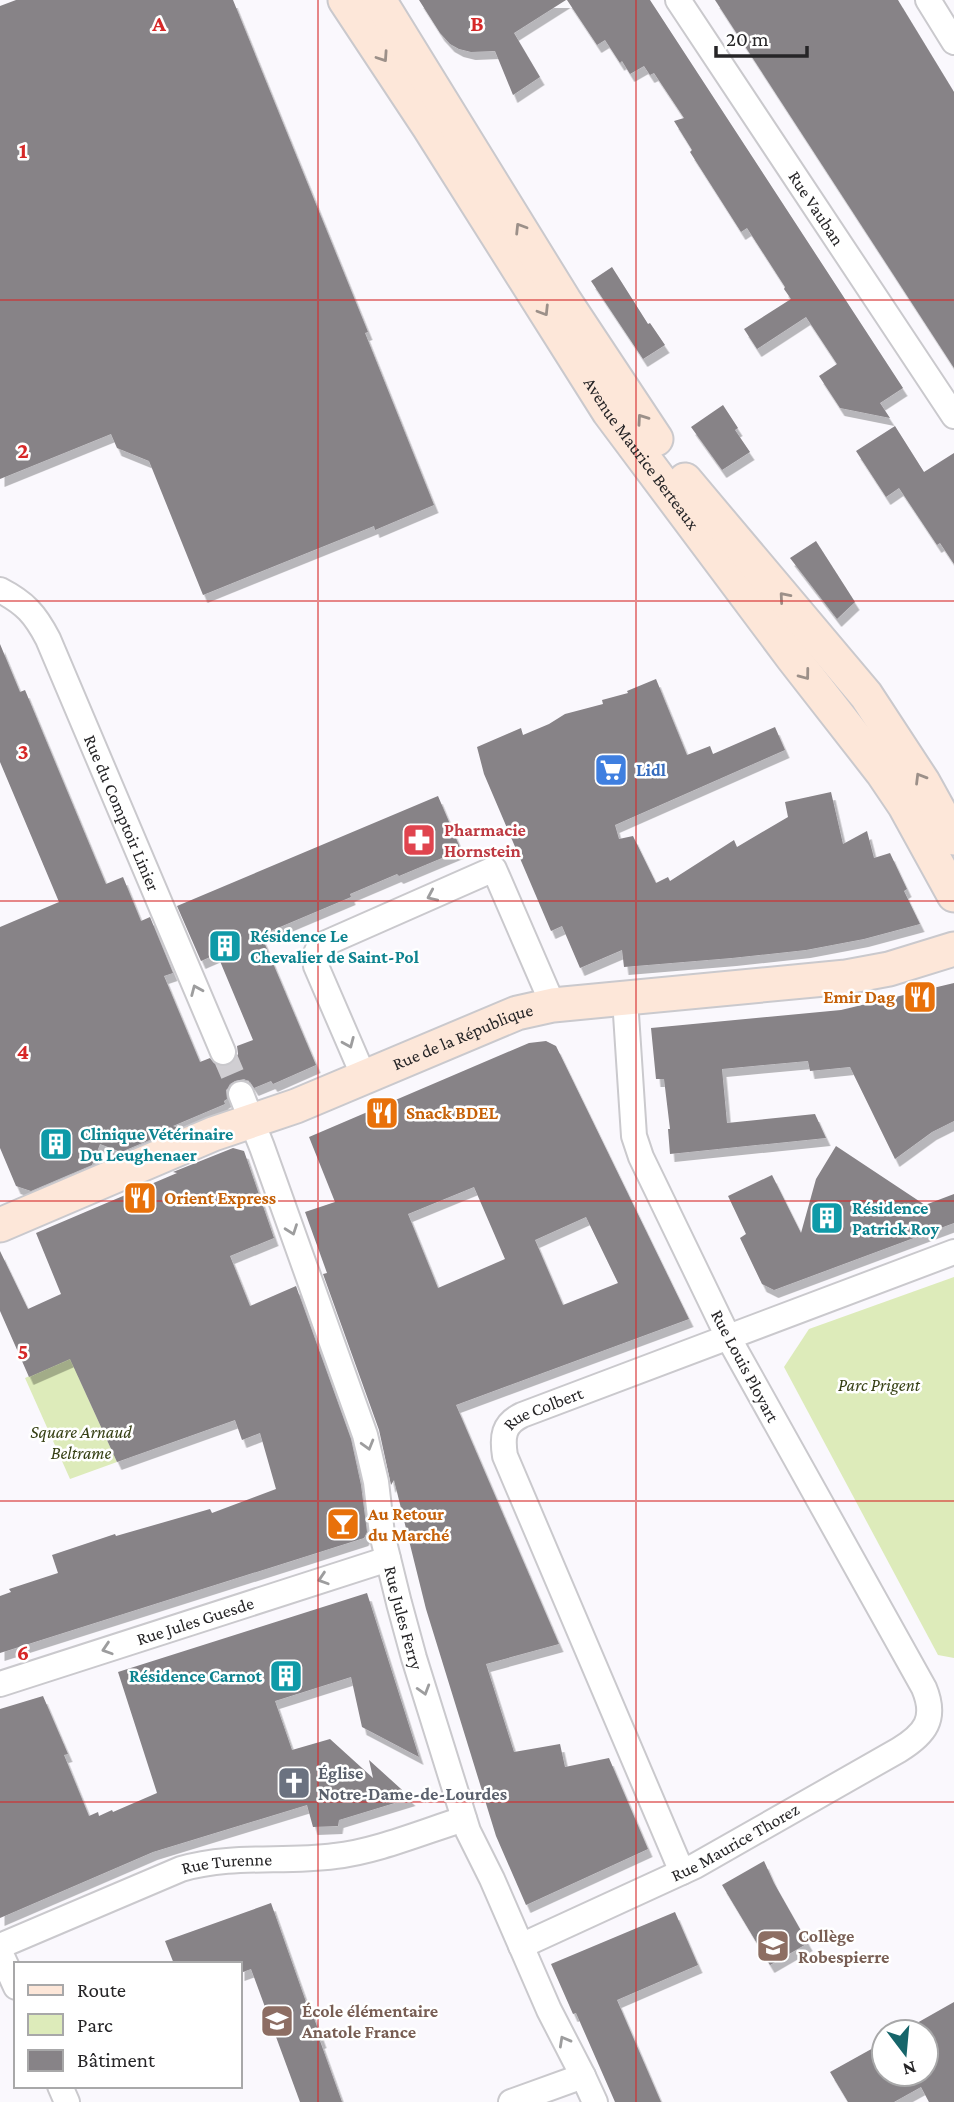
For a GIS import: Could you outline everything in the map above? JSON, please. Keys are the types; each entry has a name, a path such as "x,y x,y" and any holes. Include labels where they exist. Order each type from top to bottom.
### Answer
{"street":[{"name":"Avenue Maurice Berteaux","path":"345,0 609,412 882,772 905,806 954,895"},
{"name":"Avenue Maurice Berteaux","path":"379,0 564,300 631,403 707,508 866,695 917,773 954,838"},
{"name":"Rue Vauban","path":"678,0 954,416"},
{"path":"928,0 954,42"},
{"name":"Rue du Comptoir Linier","path":"0,590 25,604 48,639 223,1052"},
{"path":"364,1077 316,966 317,950 324,944 494,869 553,1005"},
{"name":"Rue de la République","path":"2,1217 213,1134 246,1107 296,1106 517,1013 553,1005 846,977 898,966 954,949"},
{"name":"Rue Louis Ployart","path":"625,999 634,1136 638,1150 729,1337 924,1688 930,1712"},
{"name":"Rue Jules Ferry","path":"246,1107 365,1435 376,1482 388,1559 414,1658 464,1819 554,2022 595,2102"},
{"name":"Rue Colbert","path":"682,1872 505,1456 503,1441 508,1424 522,1415 954,1252"},
{"name":"Rue Jules Guesde","path":"0,1684 388,1559"},
{"name":"Rue Maurice Thorez","path":"521,1946 682,1872 900,1750 920,1735 930,1712"},
{"name":"Rue Turenne","path":"0,1946 181,1869 225,1860 344,1855 464,1819"},
{"path":"0,1952 14,1983"},
{"path":"511,2102 583,2076"}],"green space":[{"name":"Parc Prigent","path":"954,1277 954,1658 938,1655 784,1367 809,1329"},
{"name":"Square Arnaud Beltrame","path":"78,1355 78,1376 117,1462 70,1479 25,1378"}],"building":[{"path":"16,0 233,0 368,332 365,333 434,505 375,530 374,526 203,595 149,461 117,448 111,434 0,479 0,6"},
{"path":"419,0 566,0 514,33 540,77 513,95 495,51 471,52 450,44"},
{"path":"567,0 650,0 903,388 880,403 890,418 840,408 819,376 837,364 806,317 757,349 744,329 791,299 785,287 747,228 741,232 690,152 692,150 674,121 684,118 654,73 650,75 644,66 630,74 605,40 597,45"},
{"path":"715,0 898,0 954,92 954,368"},
{"path":"612,267 648,324 650,323 665,345 643,359 591,281"},
{"path":"723,405 750,452 722,470 691,427"},
{"path":"895,426 924,472 954,453 954,564 940,543 937,545 899,488 886,497 856,451"},
{"path":"816,541 855,602 837,619 790,558"},
{"path":"0,644 20,692 25,690 106,884 123,877 141,921 150,917 173,973 164,976 200,1062 210,1058 221,1067 229,1065 238,1054 237,1046 253,1040 217,954 201,961 177,906 438,796 461,850 399,876 397,874 350,894 351,897 261,935 316,1065 273,1084 271,1081 254,1088 244,1079 235,1081 226,1091 225,1104 121,1152 100,1144 92,1165 31,1191 16,1186 0,1148 0,927 59,902 0,762"},
{"path":"656,679 687,755 710,746 713,754 775,727 785,750 615,825 619,839 633,836 656,883 668,877 670,881 734,840 737,847 788,817 785,802 831,792 843,844 867,831 874,858 890,853 920,924 864,939 806,950 732,958 624,967 622,950 580,968 562,926 551,931 484,774 477,747 521,728 523,735 565,714 603,704 602,700 628,693 627,691"},
{"path":"954,983 954,1121 932,1132 895,1159 850,1067 810,1071 808,1061 722,1069 727,1123 815,1114 826,1138 670,1154 664,1079 656,1079 651,1028 841,1010"},
{"path":"546,1041 556,1046 689,1319 456,1405 559,1644 486,1664 514,1752 560,1744 565,1767 609,1758 648,1849 526,1905 496,1836 426,1609 394,1480 391,1485 379,1430 323,1274 327,1273 305,1212 335,1202 309,1137 529,1043","holes":["474,1187 505,1259 438,1288 408,1214","586,1217 618,1283 563,1305 535,1240"]},
{"name":"Résidence Patrick Roy","path":"836,1146 925,1205 954,1194 954,1223 774,1290 762,1284 740,1238 746,1234 728,1196 772,1175 801,1233 816,1179"},
{"path":"233,1148 244,1151 274,1238 230,1256 250,1306 296,1286 351,1439 367,1532 364,1538 0,1653 0,1596 11,1592 9,1589 58,1573 52,1555 115,1534 116,1536 210,1509 212,1513 276,1489 260,1433 242,1440 235,1420 117,1462 70,1359 29,1377 0,1311 0,1251 28,1309 61,1294 36,1233"},
{"path":"367,1593 419,1757 362,1727 351,1677 275,1701 292,1750 330,1739 373,1778 369,1760 411,1798 339,1820 338,1826 313,1827 307,1805 153,1852 0,1918 0,1709 43,1696 68,1754 64,1755 89,1816 98,1812 99,1816 112,1810 113,1812 157,1793 118,1672"},
{"path":"764,1861 808,1943 770,1965 722,1885"},
{"name":"École élémentaire Anatole France","path":"271,1903 342,2102 300,2102 251,1969 242,1972 242,1962 173,1962 165,1941"},
{"path":"675,1912 698,1965 617,2000 661,2102 615,2102 551,1964"},
{"path":"954,2002 954,2102 929,2102 922,2088 940,2088 940,2018 926,2018"},
{"path":"870,2050 870,2088 919,2088 894,2102 848,2102 830,2072"}],"tunnel":[{"path":"223,1052 241,1094"}],"place":[{"name":"Lidl","path":"611,770"},
{"name":"Pharmacie Hornstein","path":"419,840"},
{"name":"Résidence Le Chevalier de Saint-Pol","path":"225,946"},
{"name":"Emir Dag","path":"920,997"},
{"name":"Snack BDEL","path":"382,1113"},
{"name":"Clinique Vétérinaire Du Leughenaer","path":"56,1144"},
{"name":"Orient Express","path":"140,1198"},
{"name":"Résidence Patrick Roy","path":"827,1218"},
{"name":"Au Retour du Marché","path":"343,1524"},
{"name":"Résidence Carnot","path":"286,1676"},
{"name":"Église Notre-Dame-de-Lourdes","path":"294,1783"},
{"name":"Collège Robespierre","path":"773,1946"},
{"name":"École élémentaire Anatole France","path":"277,2021"}]}
